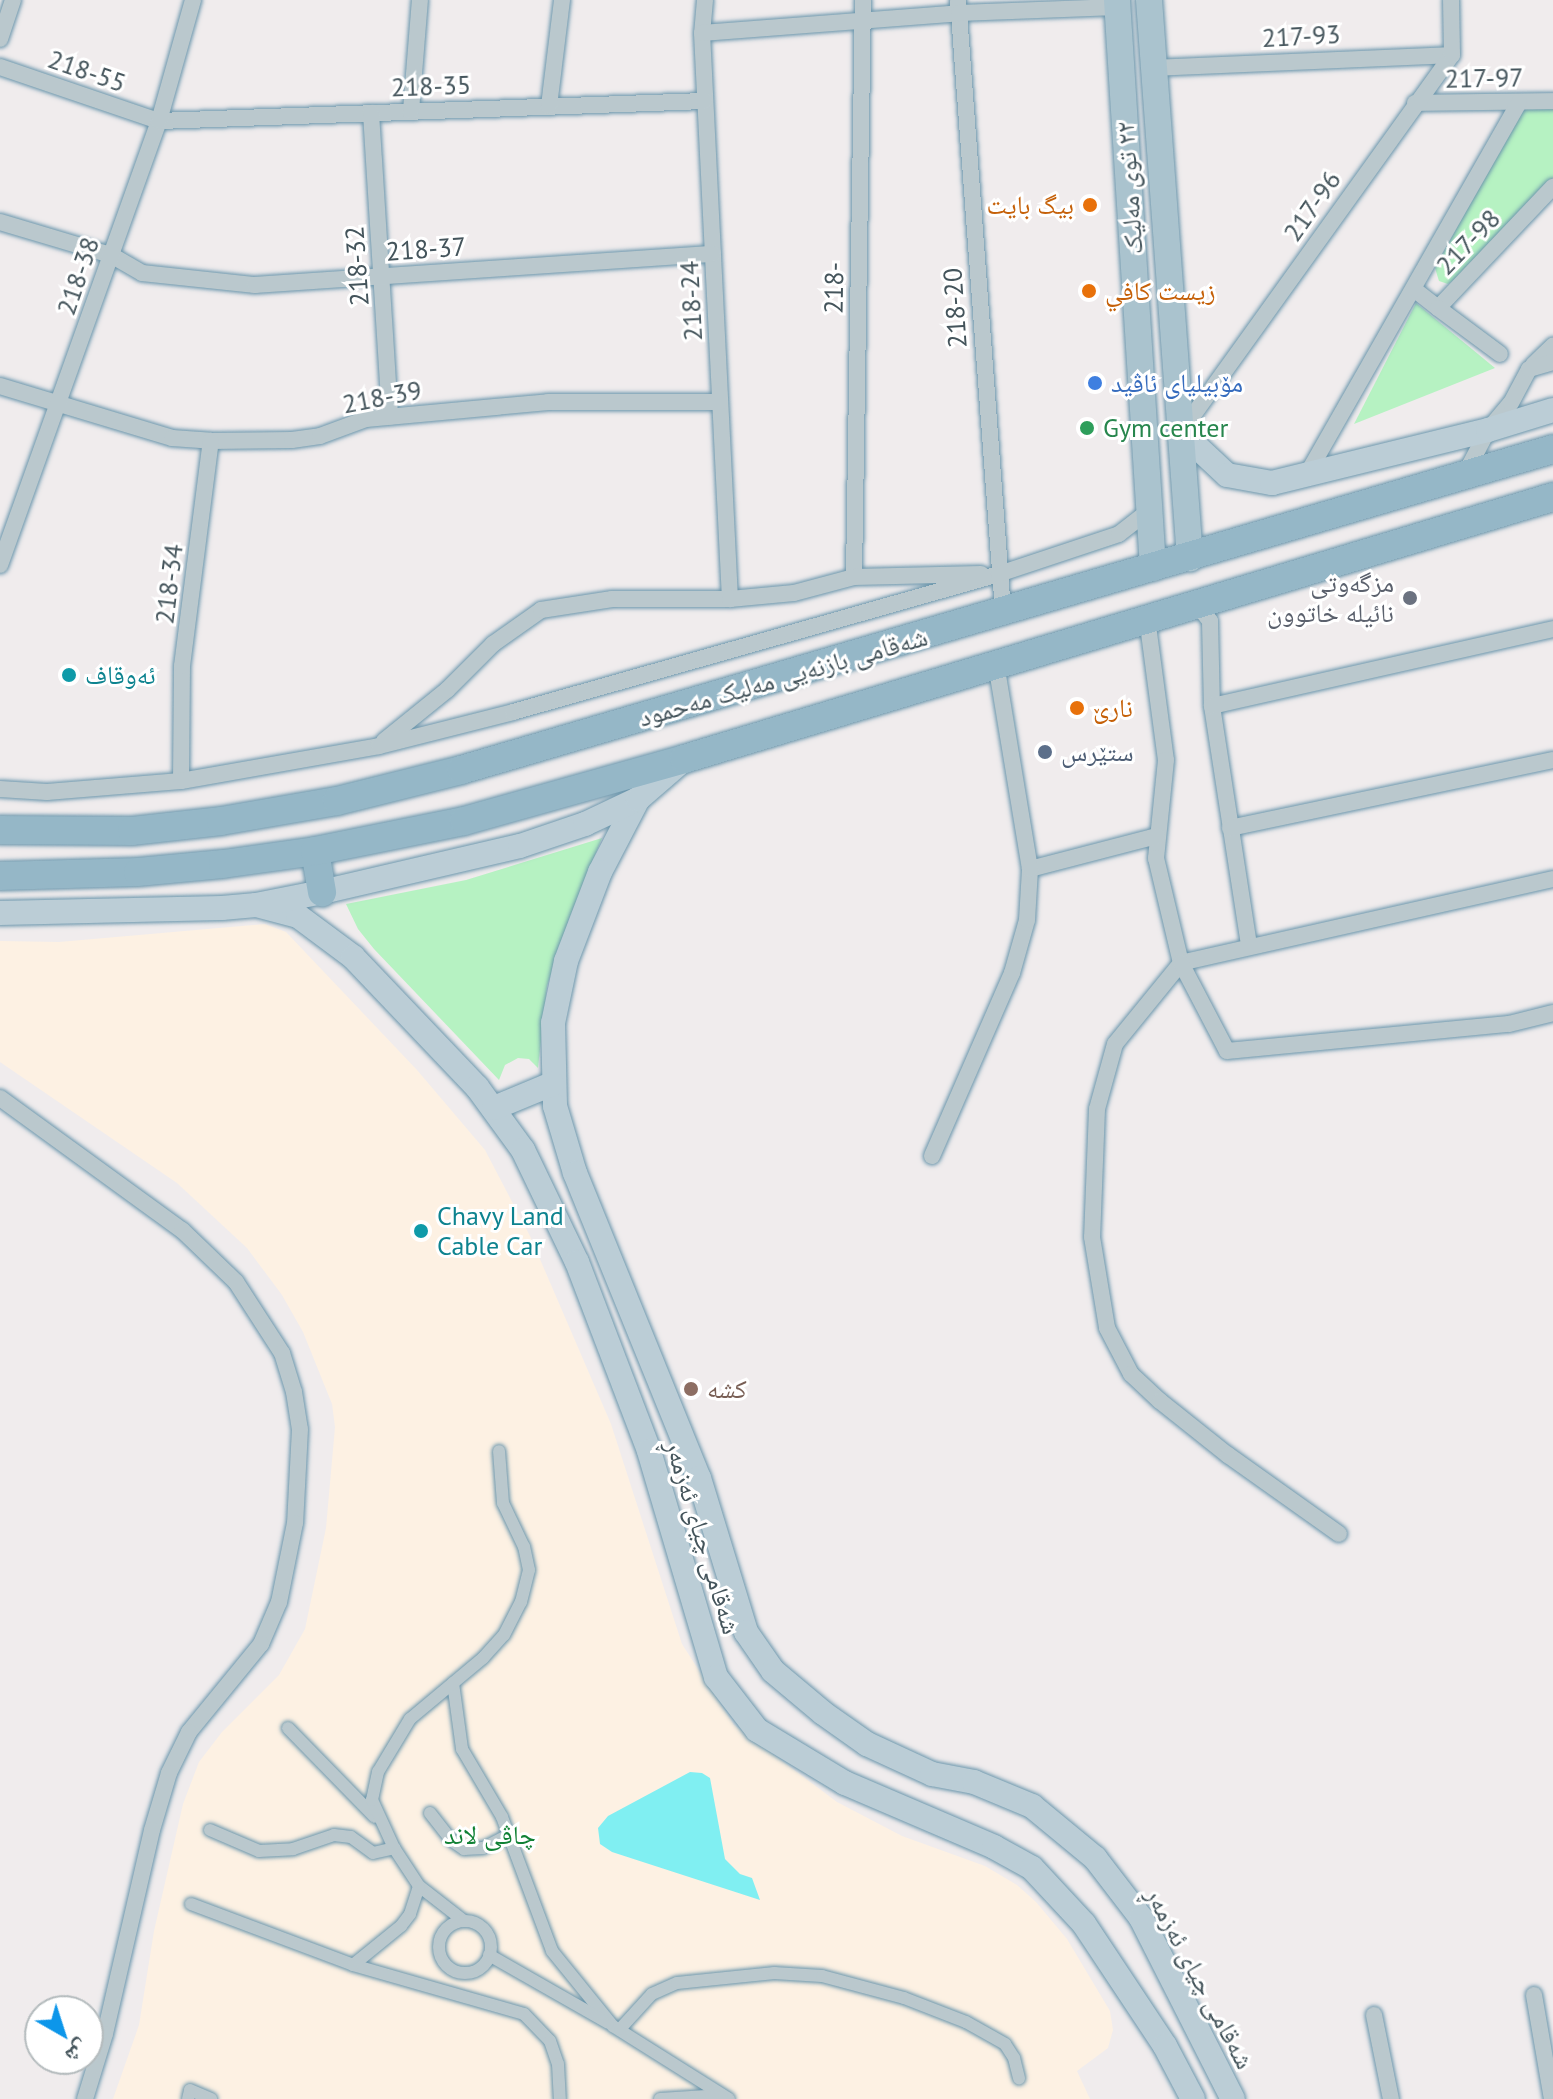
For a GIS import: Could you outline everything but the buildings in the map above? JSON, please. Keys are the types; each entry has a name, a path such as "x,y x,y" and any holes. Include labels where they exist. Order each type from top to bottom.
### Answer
{"highway":[{"name":"شەقامی بازنەیی مەلیک مەحمود","path":"0,830 132,831 221,821 337,801 461,770 1463,478 1553,449"},
{"name":"شەقامی بازنەیی مەلیک مەحمود","path":"0,876 138,872 315,851 464,821 684,759 1553,497"},
{"path":"315,851 322,892"}],"main road":[{"name":"٢٢ توی مەلیک","path":"1149,0 1190,558"},
{"name":"٢٢ توی مەلیک","path":"1117,3 1153,568"},
{"path":"1181,432 1227,475 1248,482 1272,483 1488,430 1553,410"},
{"path":"0,913 256,905 322,892 520,846 585,824 638,799 684,759"},
{"name":"شەقامی چیای ئەزمەڕ","path":"638,799 595,884 566,961 553,1023 552,1084 558,1125 575,1173 699,1478 737,1611 757,1650 793,1688 867,1744 932,1774 974,1782 1010,1795 1046,1815 1079,1843 1117,1883 1141,1918 1233,2099"},
{"name":"شەقامی چیای ئەزمەڕ","path":"256,905 290,912 338,944 407,1009 494,1108 537,1175 577,1262 649,1451 716,1677 757,1730 845,1783 994,1847 1039,1874 1084,1924 1165,2046 1193,2099"},
{"path":"494,1108 552,1084"}],"street":[{"path":"0,39 13,0"},
{"name":"218-38","path":"0,565 4,541 58,406 159,121 193,0"},
{"path":"411,111 420,0"},
{"path":"549,106 562,0"},
{"name":"218-24","path":"705,0 702,33 730,599"},
{"name":"218-","path":"854,577 863,0"},
{"path":"1451,0 1452,55"},
{"path":"702,33 863,23 958,6 1117,3"},
{"name":"218-20","path":"958,6 1003,612"},
{"name":"217-93","path":"1154,68 1452,55"},
{"name":"217-96","path":"1181,432 1452,55"},
{"name":"218-55","path":"0,67 159,121"},
{"name":"218-35","path":"159,121 705,101"},
{"name":"217-97","path":"1415,103 1553,101"},
{"path":"1305,477 1415,290 1519,102"},
{"name":"218-32","path":"371,113 390,416"},
{"name":"217-98","path":"1415,290 1438,308 1553,187"},
{"path":"0,222 111,255"},
{"name":"218-37","path":"111,255 142,273 255,285 713,254"},
{"path":"1438,308 1500,354"},
{"path":"1463,478 1488,430 1511,403 1529,369 1553,346"},
{"path":"1529,369 1553,362"},
{"name":"218-39","path":"0,386 172,438 211,441 292,440 320,436 366,419 548,402 720,402"},
{"name":"218-34","path":"181,781 182,666 211,441"},
{"path":"0,789 47,792 181,781 379,746 513,712 999,574 1119,534 1151,509"},
{"path":"379,746 447,690 493,644 541,610 612,599 730,599 794,593 854,577 999,574"},
{"path":"1196,603 1210,621 1212,706 1249,946"},
{"path":"1147,618 1166,760 1156,858 1181,963 1227,1051 1509,1024 1553,1013"},
{"path":"1212,706 1553,629"},
{"path":"932,1156 1012,973 1027,920 1030,869 996,663"},
{"path":"1230,828 1553,760"},
{"path":"1030,869 1157,836"},
{"path":"1339,1534 1228,1455 1160,1401 1131,1374 1107,1328 1092,1237 1097,1109 1115,1044 1181,963 1553,879"},
{"path":"0,1098 182,1230 236,1282 282,1353 294,1392 300,1429 295,1523 279,1602 261,1644 189,1732 169,1773 152,1830 105,2034 85,2099"},
{"path":"464,1921 450,1925 440,1939 444,1963 450,1969 466,1973 482,1967 489,1955 491,1943 483,1928 464,1921 419,1886 379,1821 372,1800 387,1754 410,1719 483,1658 504,1635 527,1585 527,1559 503,1503 499,1451"},
{"path":"453,1683 462,1749 509,1835 552,1951 617,2027"},
{"path":"288,1728 379,1821"},
{"path":"430,1813 451,1840 464,1849 483,1848 509,1835"},
{"path":"210,1830 259,1851 301,1848 334,1835 351,1837 373,1853 394,1848"},
{"path":"353,1965 401,1926 410,1914 419,1886"},
{"path":"191,1904 353,1965 524,2014 550,2041 558,2064 560,2099"},
{"path":"489,1955 617,2027 726,2097"},
{"path":"617,2027 652,1994 677,1983 774,1973 822,1976 904,1998 966,2022 1005,2044 1014,2058 1019,2078"},
{"path":"1534,1995 1552,2099"},
{"path":"1374,2015 1391,2099"},
{"path":"188,2099 190,2090 211,2099"},
{"path":"660,2099 726,2097"}],"shaded area":[{"name":"چاڤی لاند","path":"265,924 286,932 417,1070 485,1150 530,1236 611,1424 682,1644 734,1725 837,1802 902,1836 985,1866 1017,1885 1036,1902 1067,1939 1110,2011 1113,2030 1108,2048 1077,2071 1090,2099 113,2099 139,2025 154,1931 183,1804 199,1762 222,1732 279,1675 305,1629 326,1528 335,1427 332,1404 303,1332 282,1295 247,1248 177,1183 0,1062 0,941 59,942"}],"green space":[{"path":"1522,107 1553,107 1553,178 1461,275 1448,284 1439,281 1435,268"},
{"path":"1416,303 1495,368 1354,424"},
{"path":"602,838 571,914 547,986 538,1068 529,1059 518,1058 505,1065 499,1080 374,949 358,929 346,904 466,880"}],"water":[{"path":"690,1772 702,1773 710,1778 725,1859 740,1874 752,1878 760,1900 612,1852 600,1844 598,1828 608,1816"}],"place":[{"name":"بیگ بایت","path":"1090,205"},
{"name":"زيست كافي","path":"1089,291"},
{"name":"مۆبیلیای ئاڤید","path":"1095,383"},
{"name":"Gym center","path":"1087,428"},
{"name":"مزگەوتی نائیلە خاتوون","path":"1410,598"},
{"name":"ئەوقاف","path":"69,675"},
{"name":"نارێ","path":"1077,708"},
{"name":"ستێرس","path":"1045,752"},
{"name":"Chavy Land Cable Car","path":"421,1231"},
{"name":"كشه","path":"691,1389"}]}
